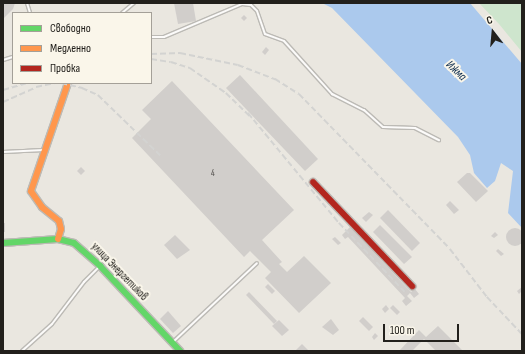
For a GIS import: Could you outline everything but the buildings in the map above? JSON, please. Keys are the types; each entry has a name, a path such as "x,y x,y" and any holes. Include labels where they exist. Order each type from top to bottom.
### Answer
{"street":[{"path":"58,239 61,229 59,221 42,207 32,191 68,84"},
{"path":"313,182 412,286"},
{"name":"улица Энергетиков","path":"3,243 58,239 74,243 100,266 180,351"}],"lane":[{"path":"123,12 134,3"},
{"path":"152,37 164,37 247,3 257,11 265,34 284,41 332,94 364,110 383,127 415,128 440,140"},
{"path":"3,152 46,150"},
{"path":"172,343 257,263"},
{"path":"22,351 52,324 84,282 100,266"}],"green space":[{"path":"479,3 522,3 522,52 499,24"}],"water":[{"name":"Ижма","path":"322,3 470,3 522,64 522,228 508,213 513,171 501,163 495,181 487,188 474,173 470,155 458,137 332,8"}],"railway":[{"path":"152,54 180,53 238,65 275,79 299,94 450,249 487,297 522,334"},
{"path":"152,59 171,62 190,68 226,93 252,118"},
{"path":"3,90 24,84"},
{"path":"3,102 36,87 50,84"},
{"path":"65,84 82,88 98,95 162,157"},
{"path":"248,113 339,223 405,292"}],"traffic: fast":[{"path":"3,243 58,239 74,243 100,266 180,351"}],"traffic: slow":[{"path":"58,239 61,229 59,221 42,207 31,191 68,84"}],"traffic: jam":[{"path":"313,182 412,286"}]}
